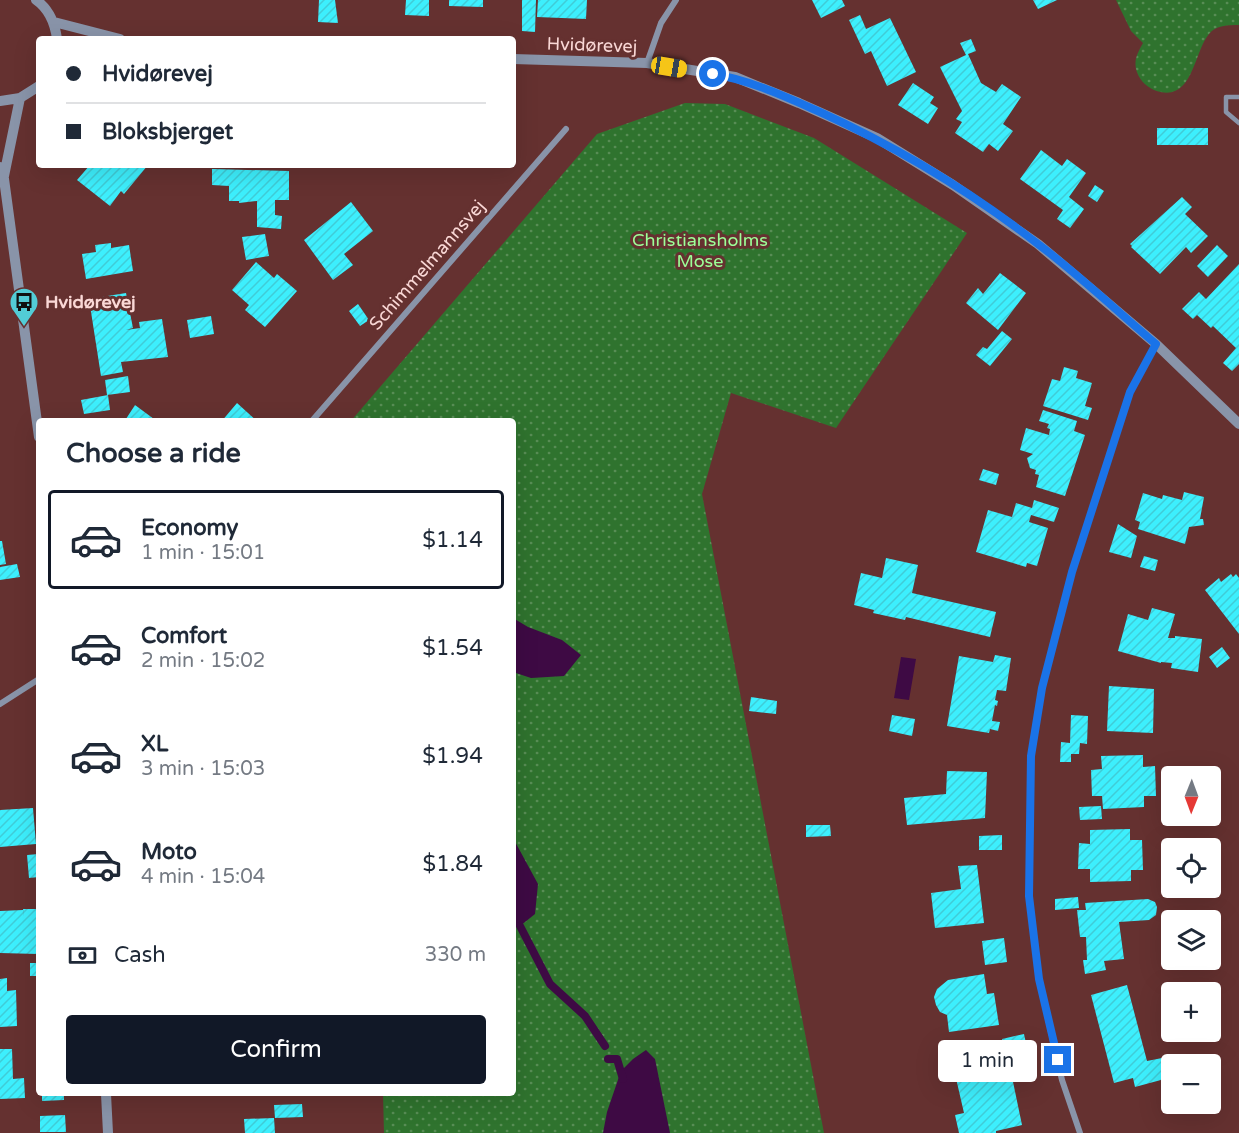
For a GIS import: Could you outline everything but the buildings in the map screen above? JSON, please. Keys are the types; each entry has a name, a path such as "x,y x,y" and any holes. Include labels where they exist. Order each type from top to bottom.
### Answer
{"street":[{"path":"647,63 661,23 676,0"},
{"path":"40,1 54,22 56,36"},
{"path":"54,22 108,36"},
{"name":"Hvidørevej","path":"516,59 647,63 735,77 877,138 954,185 1038,244 1156,344 1239,424"},
{"path":"0,101 20,98 36,88"},
{"path":"4,179 20,98"},
{"name":"Schimmelmannsvej","path":"314,418 566,129"},
{"path":"0,167 4,179 37,418"},
{"path":"1080,1133 1062,1080 1039,979 1029,896 1031,756 1042,688 1072,572 1130,392 1156,344"},
{"path":"0,704 36,681"},
{"path":"106,1096 108,1133"}],"lane":[{"path":"1239,97 1226,97 1226,112 1239,123"}],"green space":[{"path":"1116,0 1239,0 1239,25 1222,26 1212,31 1204,42 1184,84 1177,90 1167,93 1154,90 1138,76 1136,62 1143,43 1131,31"},
{"name":"Christiansholms Mose","path":"685,103 725,104 814,138 967,233 836,428 731,393 702,494 824,1133 384,1133 383,1096 516,1096 516,418 353,418 597,134"}],"shaded area":[{"path":"516,620 562,640 581,655 564,676 531,678 516,673"},
{"path":"901,657 916,659 909,700 894,698"},
{"path":"516,844 538,884 535,914 520,926 516,925"},
{"path":"646,1050 655,1059 670,1133 603,1133 607,1112 621,1071"}],"waterway":[{"path":"520,926 550,984 585,1016 605,1046"},
{"path":"608,1059 617,1059 623,1079"}],"place":[{"name":"Hvidørevej","path":"24,328"}],"route":[{"path":"713,74 735,77 877,138 954,185 1038,244 1156,344 1130,392 1072,572 1042,688 1031,756 1029,896 1039,979 1058,1060"}]}
